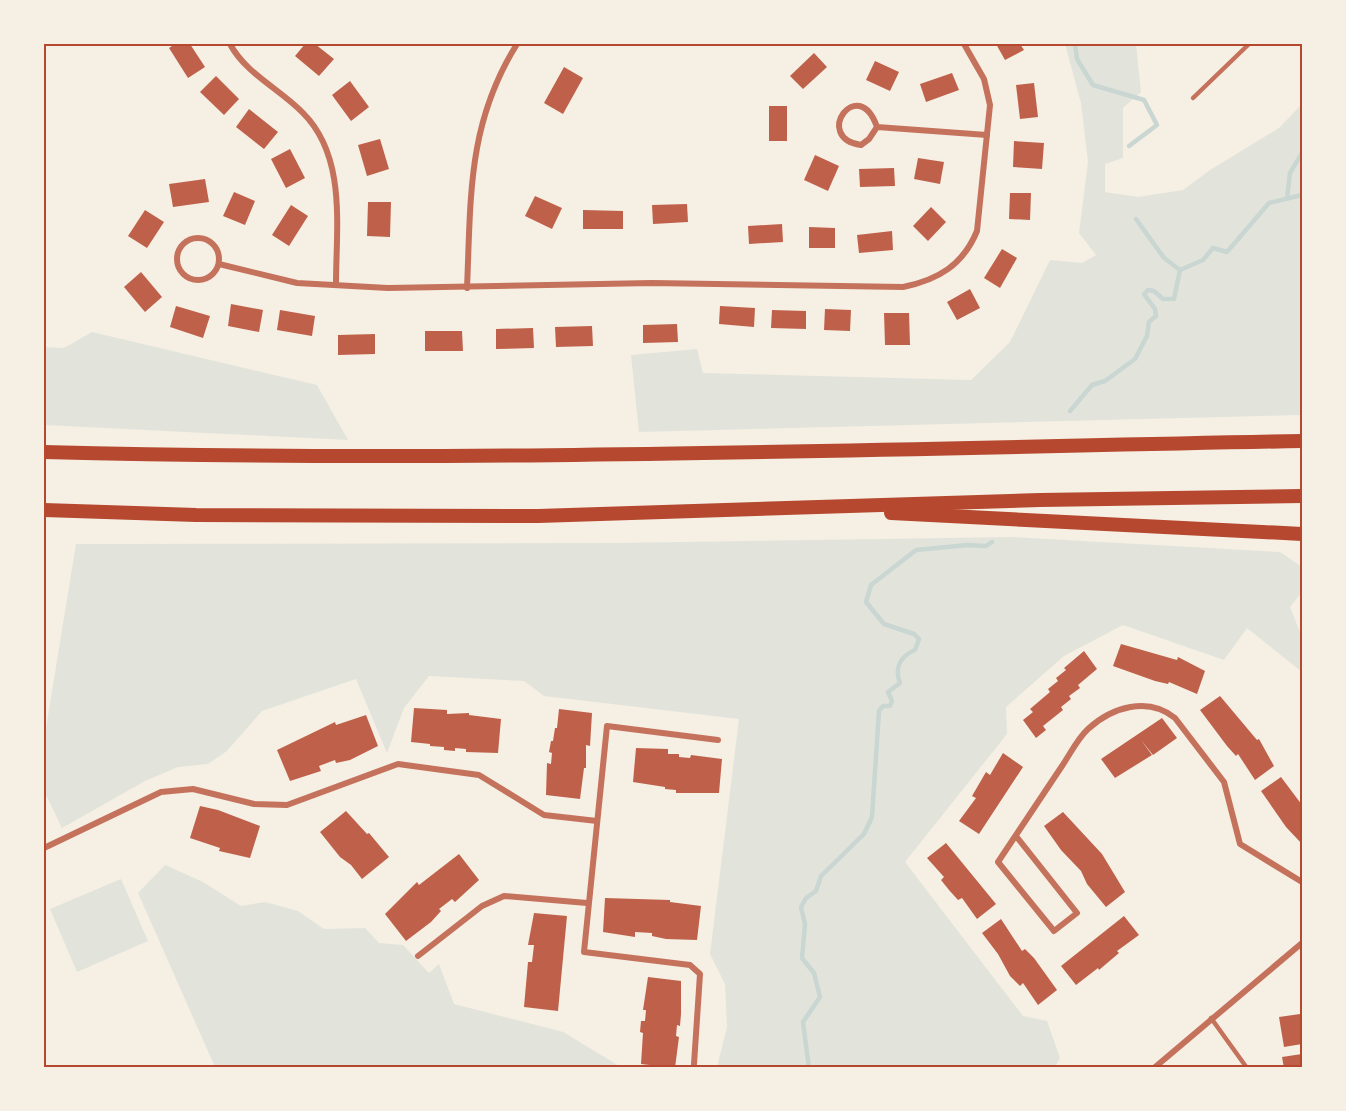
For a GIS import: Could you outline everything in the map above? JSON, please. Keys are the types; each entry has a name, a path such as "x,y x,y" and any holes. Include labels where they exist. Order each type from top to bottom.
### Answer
{"highway":[{"path":"44,452 209,456 542,455 1302,441"},
{"path":"44,510 196,515 538,516 1028,500 1302,496"},
{"path":"778,509 1059,519 1302,534"}],"street":[{"path":"230,44 249,68 304,114 326,147 336,185 336,284"},
{"path":"467,288 471,181 477,136 490,97 518,44"},
{"path":"219,264 297,283 388,288 652,283 903,287 929,282 952,268 970,248 977,231 990,105 984,79 964,44"},
{"path":"862,105 872,112 877,127 869,139 861,144 851,143 841,136 838,123 842,113 851,106 862,105"},
{"path":"877,127 987,135"},
{"path":"203,238 214,244 218,250 219,264 209,278 194,280 181,271 177,260 178,252 190,239 203,238"},
{"path":"1016,836 1077,913 1054,931 998,862 1086,730 1112,713 1139,705 1152,705 1165,709 1175,718 1224,782 1240,844 1302,882"},
{"path":"694,1064 700,974 690,964 584,952 586,903 607,726 718,740"},
{"path":"44,848 161,792 193,789 254,804 286,805 398,764 479,775 544,815 597,821"},
{"path":"418,956 482,906 504,896 586,903"},
{"path":"1154,1068 1302,943"}],"lane":[{"path":"1238,44 1242,50"},
{"path":"1193,98 1249,44"},
{"path":"1211,1018 1246,1068"}],"shaded area":[{"path":"1065,44 1136,44 1141,92 1123,108 1123,158 1105,164 1105,192 1138,197 1183,190 1210,170 1279,128 1302,104 1302,415 639,432 631,355 697,349 703,373 971,380 1010,342 1050,260 1082,263 1096,255 1079,233 1088,162 1081,103"},
{"path":"92,332 317,385 348,440 44,425 44,347 64,348"},
{"path":"1013,537 1280,552 1302,567 1302,592 1290,607 1302,637 1302,672 1247,628 1224,660 1123,625 1064,656 1006,707 1007,734 905,862 1023,1016 1047,1021 1060,1058 1055,1067 717,1067 727,1027 725,984 710,954 739,719 544,696 524,681 429,676 404,708 387,753 356,679 262,711 227,751 208,764 178,767 145,781 62,828 44,791 44,740 76,544 615,543"},
{"path":"165,865 203,882 241,906 265,902 298,911 324,929 365,928 379,943 403,945 429,973 439,964 454,1004 563,1032 621,1067 215,1067 138,893"},
{"path":"121,879 148,941 77,972 50,909"}],"building":[{"path":"175,44 190,44 205,67 188,78 169,48"},
{"path":"305,44 315,44 334,59 319,76 295,56"},
{"path":"996,44 1020,44 1024,50 1005,60"},
{"path":"814,53 827,67 803,89 790,76"},
{"path":"875,61 899,72 890,91 866,80"},
{"path":"564,67 583,78 563,114 544,103"},
{"path":"952,73 959,90 926,102 920,84"},
{"path":"216,76 239,99 224,115 200,92"},
{"path":"350,81 369,107 351,121 332,95"},
{"path":"1034,83 1038,117 1020,119 1016,85"},
{"path":"769,106 787,106 787,141 769,141"},
{"path":"249,109 278,132 264,149 236,127"},
{"path":"380,139 389,169 367,176 358,145"},
{"path":"1014,141 1044,143 1042,169 1013,167"},
{"path":"290,149 305,178 286,188 271,159"},
{"path":"815,155 839,166 828,191 804,180"},
{"path":"918,158 944,162 940,184 914,179"},
{"path":"894,168 895,186 860,187 859,169"},
{"path":"205,179 209,202 173,207 169,184"},
{"path":"234,192 255,201 245,225 223,216"},
{"path":"1010,193 1031,193 1030,220 1009,219"},
{"path":"535,196 562,208 552,229 525,216"},
{"path":"368,202 391,202 390,237 367,236"},
{"path":"687,204 688,222 653,224 652,205"},
{"path":"291,205 308,216 289,246 272,235"},
{"path":"931,207 946,222 928,241 913,226"},
{"path":"145,210 164,222 147,248 128,236"},
{"path":"583,210 623,211 623,229 583,229"},
{"path":"782,224 783,242 749,244 748,226"},
{"path":"809,227 835,228 835,248 809,248"},
{"path":"892,231 893,250 859,253 857,235"},
{"path":"1002,249 1017,258 1000,288 984,278"},
{"path":"141,272 162,297 145,312 124,287"},
{"path":"970,289 980,308 957,320 947,302"},
{"path":"231,304 263,310 259,332 228,326"},
{"path":"176,306 210,316 203,338 170,327"},
{"path":"720,306 755,308 754,327 719,324"},
{"path":"825,309 851,310 850,331 824,330"},
{"path":"280,310 315,316 312,336 277,330"},
{"path":"772,310 806,311 806,329 771,328"},
{"path":"884,313 909,313 910,345 885,345"},
{"path":"677,324 678,342 643,343 643,325"},
{"path":"592,326 593,346 556,347 555,327"},
{"path":"533,328 534,348 496,349 496,329"},
{"path":"425,331 462,331 463,351 425,351"},
{"path":"375,334 375,354 338,355 338,335"},
{"path":"1121,644 1177,660 1178,657 1205,671 1197,694 1169,682 1168,684 1155,681 1113,666"},
{"path":"1084,651 1097,669 1078,685 1080,688 1069,696 1071,699 1061,707 1063,710 1043,726 1046,730 1036,738 1023,720 1033,712 1030,709 1050,692 1048,689 1058,681 1056,678 1066,670 1064,668"},
{"path":"1220,696 1257,740 1259,739 1274,766 1255,780 1238,754 1236,756 1227,746 1200,710"},
{"path":"414,708 447,710 447,714 469,713 469,715 501,719 498,753 466,752 466,749 455,748 455,751 444,750 444,747 411,742"},
{"path":"559,709 592,713 590,746 586,745 586,768 584,768 580,799 546,795 547,763 551,764 552,753 549,752 555,728 557,728"},
{"path":"366,715 378,746 350,760 336,763 335,760 319,766 321,771 290,781 277,750 335,722 336,725"},
{"path":"1162,718 1177,738 1153,755 1141,740 1152,755 1115,778 1101,759"},
{"path":"636,748 668,749 668,754 679,754 679,757 690,758 691,755 722,759 719,793 676,793 676,790 665,789 665,787 633,782"},
{"path":"1003,753 1023,767 979,834 959,821 976,798 972,796 986,772 990,775"},
{"path":"1281,777 1302,805 1302,844 1286,827 1261,791"},
{"path":"200,806 218,810 260,826 250,858 219,851 220,848 190,838"},
{"path":"346,811 389,857 362,879 320,832"},
{"path":"1063,812 1102,854 1125,892 1106,907 1087,884 1081,871 1061,850 1044,826"},
{"path":"946,843 996,904 977,919 962,898 958,900 949,890 941,880 944,877 927,858"},
{"path":"459,854 479,880 455,902 452,899 439,909 441,911 431,922 406,941 385,914 417,882 419,885"},
{"path":"605,898 670,900 670,902 701,906 697,940 666,939 652,936 652,933 635,932 635,937 603,932"},
{"path":"534,913 567,916 558,1011 524,1007 528,962 532,962 534,945 528,945"},
{"path":"1124,916 1139,935 1117,951 1119,953 1099,970 1098,968 1076,985 1061,966"},
{"path":"1001,919 1022,951 1025,949 1034,958 1057,990 1038,1005 1023,983 1020,986 1010,976 998,954 982,933"},
{"path":"648,977 681,981 681,1014 680,1026 677,1025 676,1036 679,1037 675,1068 641,1064 643,1033 640,1032 641,1021 645,1021 646,1010 643,1010"},
{"path":"1300,1014 1302,1044 1284,1047 1279,1017"},
{"path":"1302,1054 1302,1068 1284,1068 1282,1057"}],"waterway":[{"path":"1075,44 1077,59 1093,85 1144,100 1157,125 1129,146"},
{"path":"1287,198 1290,173 1302,153"},
{"path":"1070,411 1092,385 1105,381 1135,359 1147,336 1149,322 1156,316 1155,309 1144,294 1148,290 1154,291 1163,299 1174,299 1180,270 1203,260 1213,248 1227,252 1269,203 1302,195"},
{"path":"1136,219 1164,258 1180,270"},
{"path":"809,1068 803,1022 820,997 814,973 802,958 805,924 801,907 806,898 816,891 821,876 864,834 872,817 879,711 883,706 890,706 892,701 888,692 900,683 898,667 906,655 915,650 919,639 914,634 884,624 866,602 871,585 916,550 968,545 986,546 992,542"}]}
